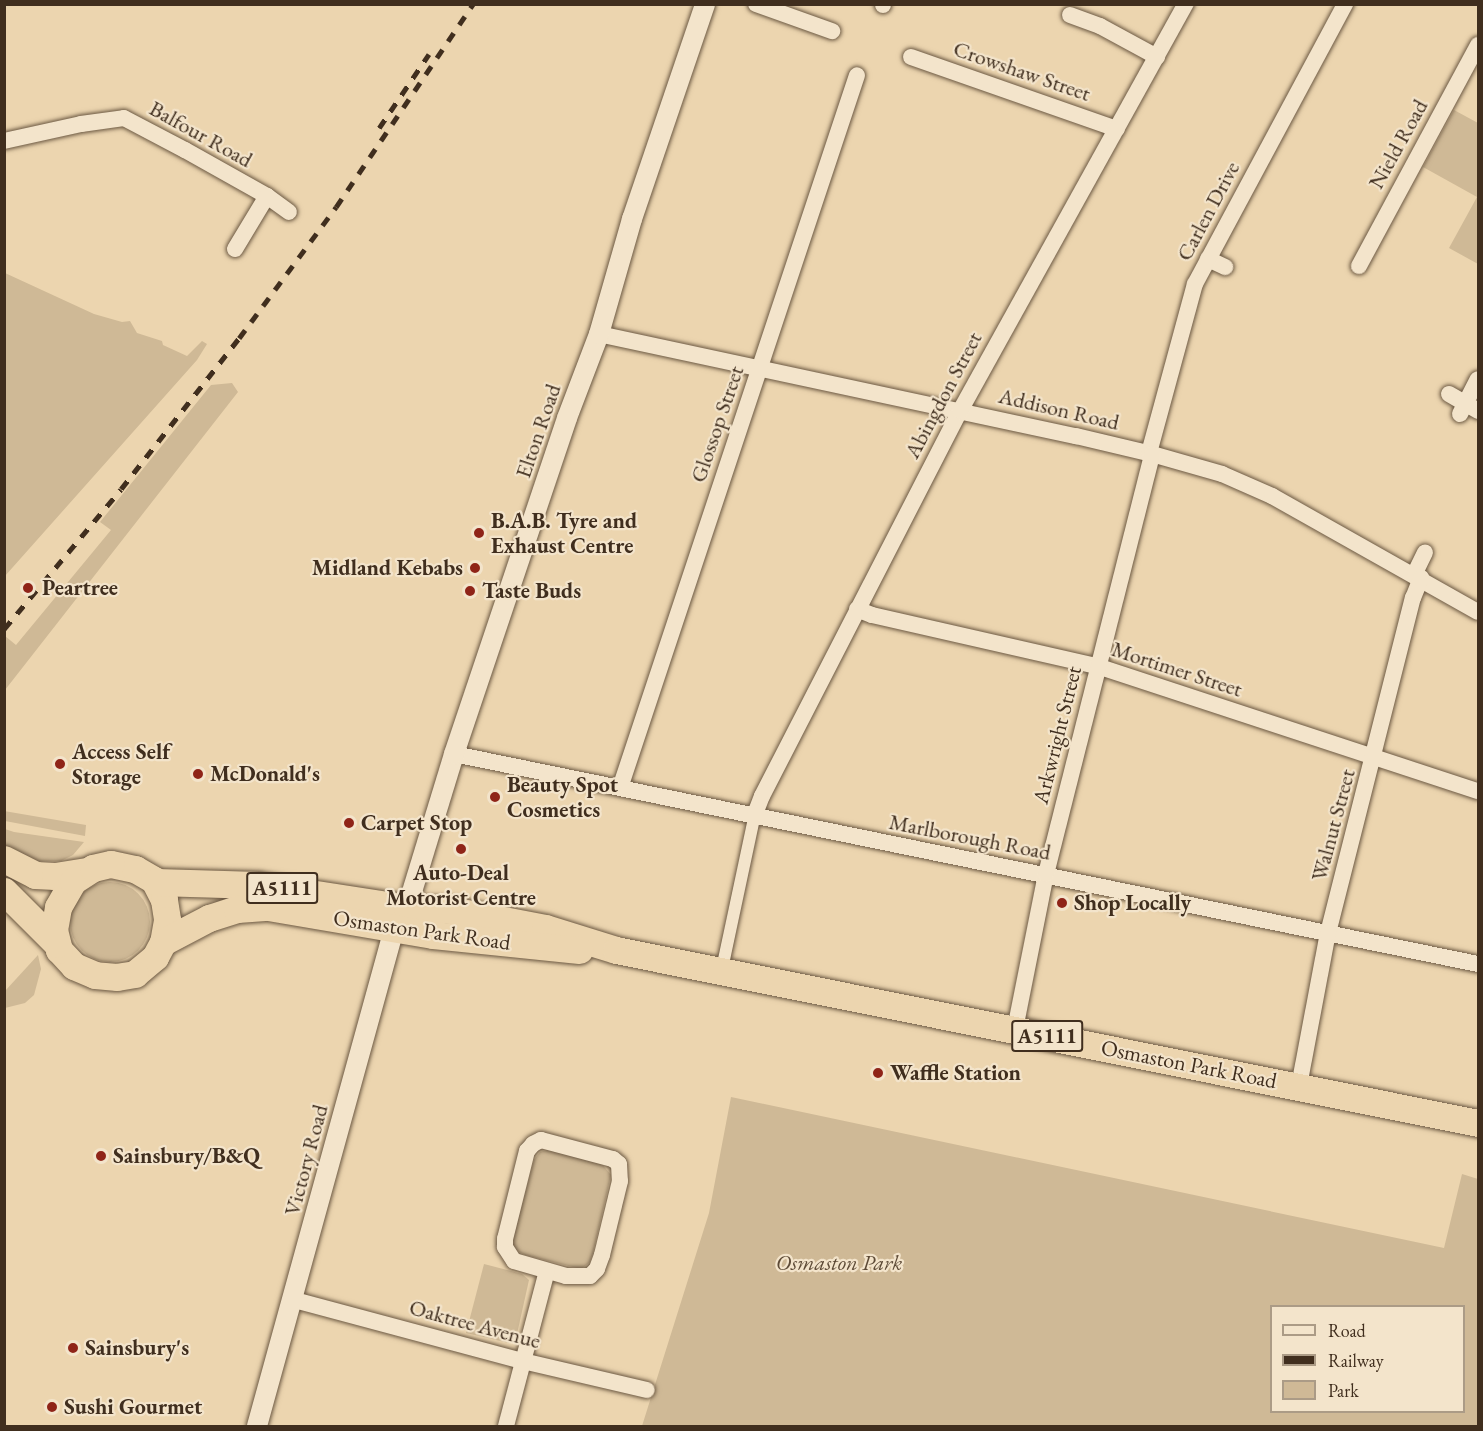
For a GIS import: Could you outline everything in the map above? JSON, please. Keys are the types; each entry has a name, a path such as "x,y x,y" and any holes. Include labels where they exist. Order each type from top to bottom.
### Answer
{"highway":[{"name":"Osmaston Park Road","path":"4,860 35,875 55,876 85,871 102,865 122,866 146,873 156,882 167,909 163,942 155,957 135,974 117,977 84,972 67,960 57,944"},
{"path":"57,944 54,930 58,907 72,881 85,871"},
{"name":"Osmaston Park Road","path":"156,882 258,885 400,918 572,950 616,950 722,969 1479,1123"},
{"name":"A5111","path":"4,891 57,944"},
{"name":"Osmaston Park Road","path":"163,942 218,915 237,909 268,907 400,918"}],"street":[{"name":"Elton Road","path":"400,918 567,418 599,334 632,219 705,4"},
{"path":"756,4 832,32"},
{"path":"1091,4 1078,18 1157,57"},
{"name":"Abingdon Street","path":"755,814 857,609 960,411 1035,272 1186,4"},
{"name":"Carlen Drive","path":"1150,453 1195,284 1345,4"},
{"name":"Nield Road","path":"1359,266 1479,45"},
{"name":"Crowshaw Street","path":"911,57 1117,129"},
{"name":"Glossop Street","path":"620,788 690,571 858,75"},
{"name":"Balfour Road","path":"4,141 81,124 124,118 267,196 289,212"},
{"name":"Balfour Road","path":"235,249 267,196"},
{"path":"1208,259 1225,267"},
{"name":"Addison Road","path":"599,334 1150,453 1246,483 1479,612"},
{"path":"1449,394 1468,410 1479,379"},
{"name":"Arkwright Street","path":"1015,1029 1046,874 1150,453"},
{"name":"Walnut Street","path":"1299,1086 1328,933 1425,552"},
{"name":"Mortimer Street","path":"857,609 872,615 1097,666 1479,791"},
{"name":"Marlborough Road","path":"454,754 755,814 856,838 1046,874 1479,963"},
{"path":"722,969 755,814"},
{"name":"Victory Road","path":"257,1426 400,918"},
{"path":"541,1140 613,1159 620,1164 622,1173 597,1269 590,1276 580,1278 547,1271 514,1261 505,1247 505,1239 528,1151 533,1144 541,1140"},
{"path":"506,1426 547,1271"},
{"name":"Oaktree Avenue","path":"291,1299 524,1361 647,1390"}],"green space":[{"path":"1454,110 1478,123 1478,264 1449,248 1477,197 1423,167"},
{"path":"5,273 94,314 122,322 130,321 137,333 162,341 163,345 187,356 202,341 207,344 197,360 5,576"},
{"path":"232,383 238,392 5,690 5,636 16,645 111,530 100,522 211,385"},
{"path":"4,811 86,825 85,836 5,821"},
{"path":"5,829 84,842 73,855 61,861 36,861 5,846"},
{"path":"110,882 132,889 138,894 149,914 150,922 143,944 138,950 118,961 110,962 88,955 82,950 71,930 70,922 77,900 82,894 102,883"},
{"path":"38,955 41,969 34,995 25,1003 5,1008 5,991"},
{"name":"Osmaston Park","path":"731,1097 1444,1248 1462,1174 1478,1179 1478,1426 642,1426 709,1213"},
{"path":"551,1149 601,1163 611,1175 593,1253 590,1262 581,1269 525,1255 516,1250 512,1242 534,1160 540,1152"},
{"path":"484,1264 522,1274 529,1280 517,1334 514,1341 509,1343 466,1333"}],"railway":[{"path":"4,629 121,489 239,338 336,207 473,4"},
{"path":"379,128 429,54"}],"place":[{"name":"B.A.B. Tyre and Exhaust Centre","path":"479,533"},
{"name":"Midland Kebabs","path":"475,568"},
{"name":"Peartree","path":"28,588"},
{"name":"Taste Buds","path":"470,591"},
{"name":"Access Self Storage","path":"60,764"},
{"name":"McDonald's","path":"198,774"},
{"name":"Beauty Spot Cosmetics","path":"495,797"},
{"name":"Carpet Stop","path":"349,823"},
{"name":"Auto-Deal Motorist Centre","path":"461,849"},
{"name":"Shop Locally","path":"1062,903"},
{"name":"Waffle Station","path":"878,1073"},
{"name":"Sainsbury/B&Q","path":"101,1156"},
{"name":"Sainsbury's","path":"73,1348"},
{"name":"Sushi Gourmet","path":"52,1407"}]}
